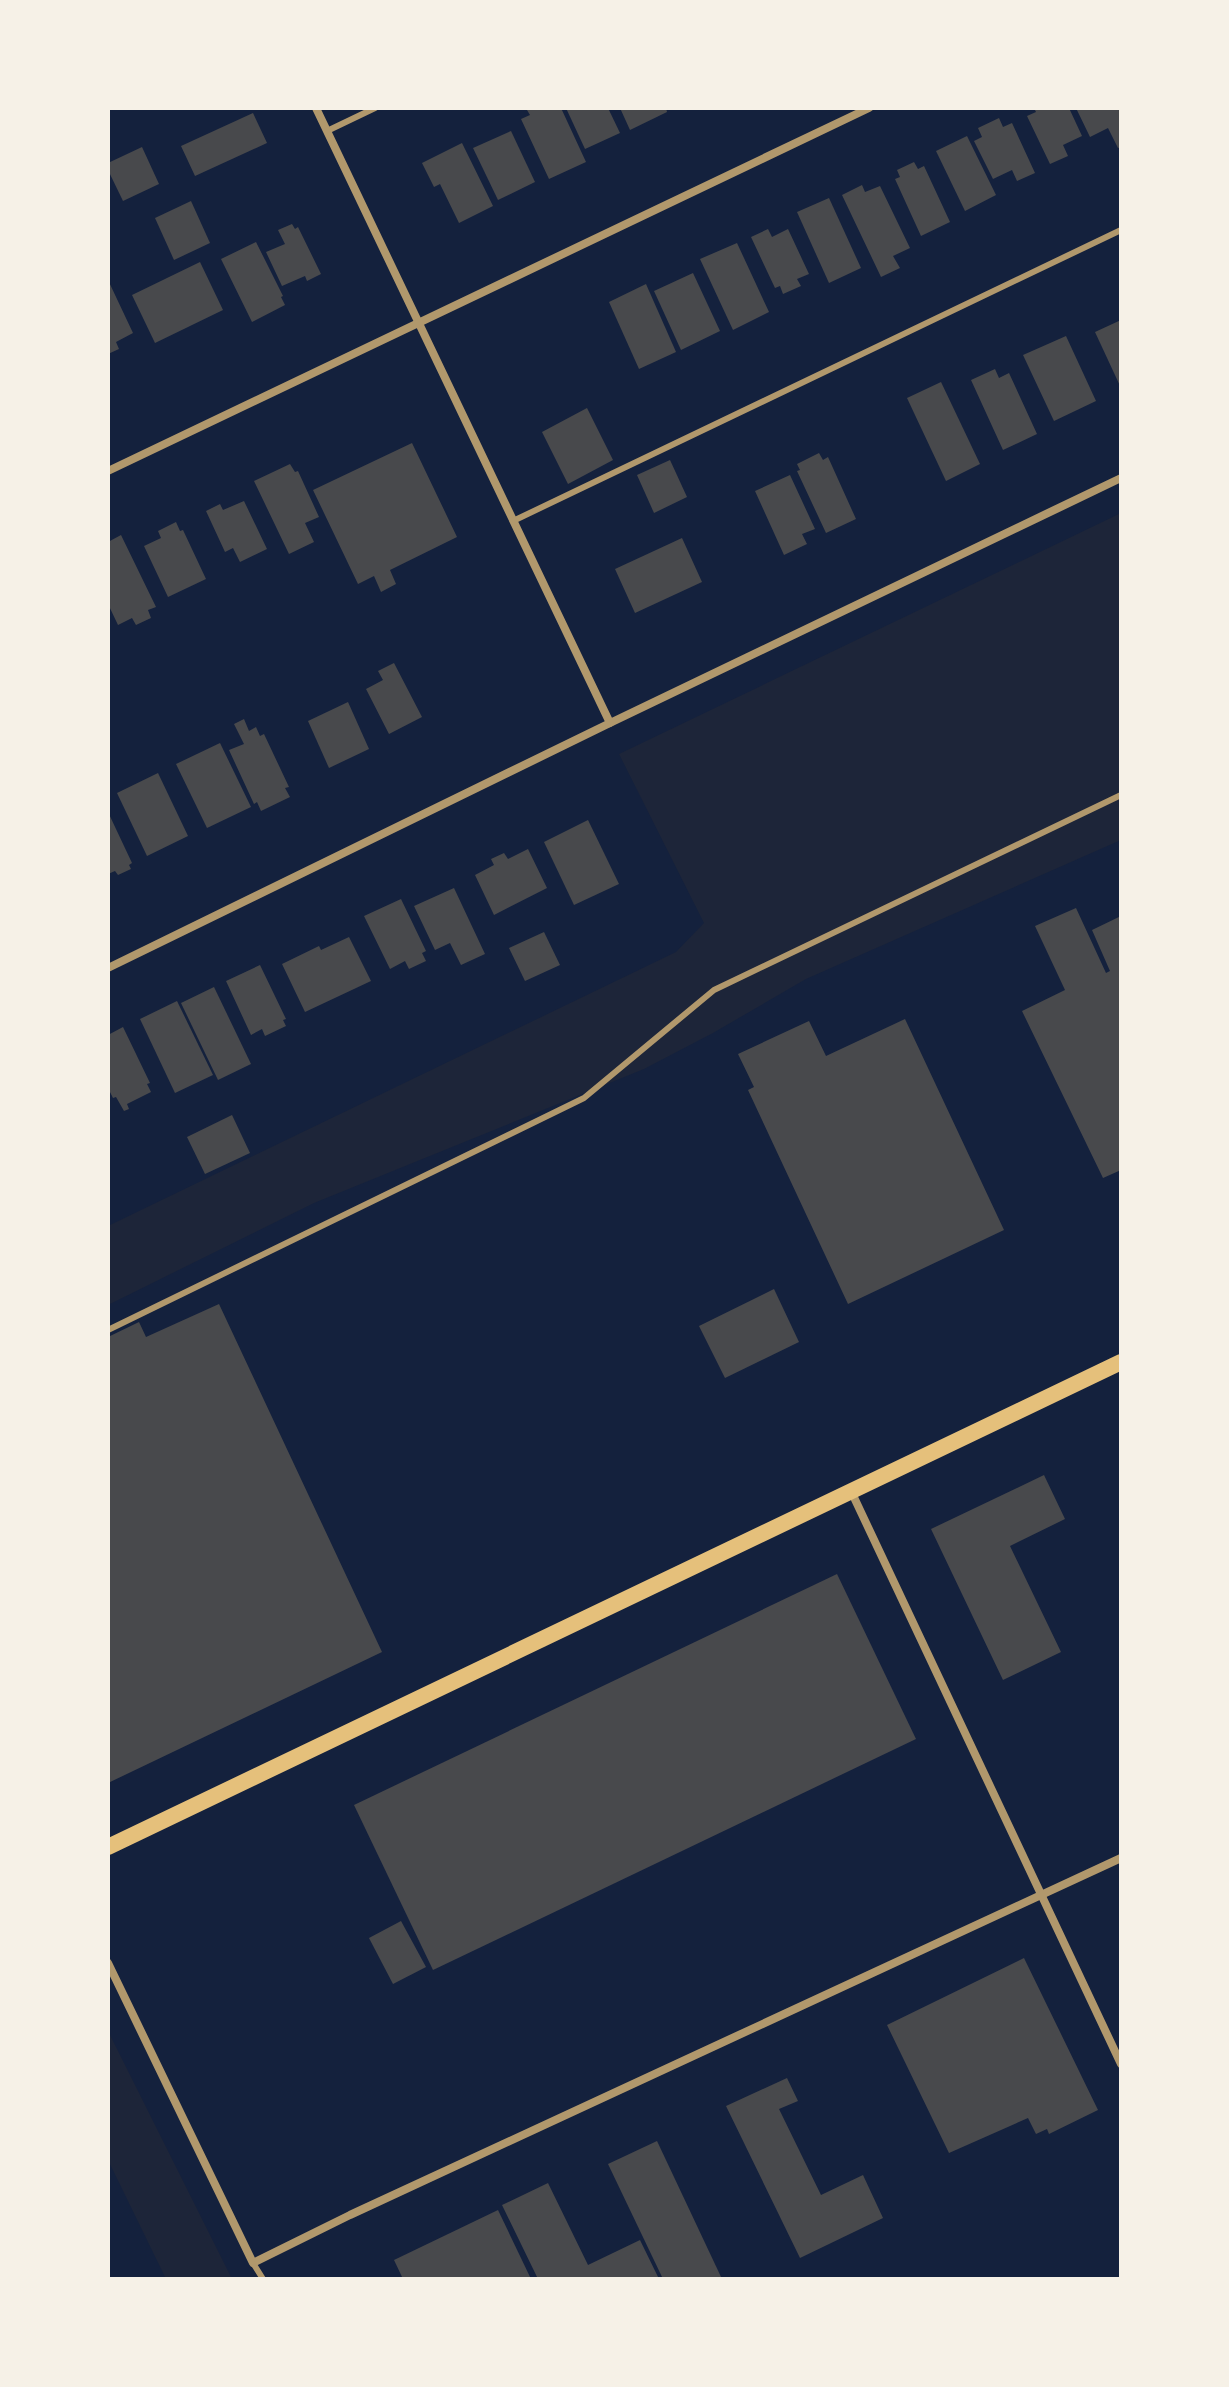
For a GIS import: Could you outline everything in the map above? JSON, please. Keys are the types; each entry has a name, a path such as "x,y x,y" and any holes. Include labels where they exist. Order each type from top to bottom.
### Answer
{"main road":[{"path":"108,1847 1121,1362"}],"street":[{"path":"316,108 610,723"},
{"path":"108,471 869,108"},
{"path":"108,968 1121,478"},
{"path":"851,1491 1121,2064"},
{"path":"108,1963 253,2263 350,2215 1121,1858"}],"lane":[{"path":"327,131 375,108"},
{"path":"513,521 1121,230"},
{"path":"108,1330 584,1098 714,990 1121,795"},
{"path":"253,2263 263,2279"}],"shaded area":[{"path":"1121,513 1121,840 806,979 644,1069 314,1203 108,1305 108,1226 676,952 704,923 619,754"},
{"path":"108,2031 232,2279 166,2279 108,2160"}],"building":[{"path":"561,108 586,162 549,179 521,119 530,115 527,110"},
{"path":"566,108 608,108 620,133 585,149"},
{"path":"620,108 666,108 667,112 630,130"},
{"path":"1034,108 1069,108 1082,136 1063,145 1068,156 1050,164 1027,116 1036,112"},
{"path":"1076,108 1121,108 1121,147 1118,148 1108,128 1090,137"},
{"path":"253,113 267,143 195,176 181,146"},
{"path":"999,118 1003,127 1012,123 1035,173 1017,181 1012,170 993,179 974,141 982,137 978,128"},
{"path":"511,131 535,182 498,200 473,148"},
{"path":"967,136 996,195 965,211 936,151"},
{"path":"462,143 493,206 459,223 440,184 434,187 422,163"},
{"path":"142,147 159,184 123,201 108,170 108,163"},
{"path":"914,162 918,169 924,166 950,222 921,236 895,179 900,177 897,170"},
{"path":"862,185 865,192 880,186 910,248 893,256 900,268 881,277 842,195"},
{"path":"829,198 861,268 829,283 797,212"},
{"path":"191,201 210,243 174,260 155,218"},
{"path":"292,224 295,229 298,227 321,274 307,281 305,276 282,286 266,252 285,244 278,230"},
{"path":"768,229 772,237 788,229 809,274 797,279 801,286 783,294 780,286 775,288 751,237"},
{"path":"256,242 285,305 252,322 221,259"},
{"path":"737,243 769,312 733,330 700,259"},
{"path":"200,262 223,310 155,343 132,295"},
{"path":"693,273 720,331 681,350 654,291"},
{"path":"108,280 133,333 116,342 119,349 108,354"},
{"path":"646,284 676,352 639,369 609,302"},
{"path":"1121,320 1121,388 1095,332"},
{"path":"1066,336 1096,401 1054,421 1023,355"},
{"path":"995,369 999,378 1009,373 1037,434 1003,450 971,380"},
{"path":"941,382 980,464 946,481 907,398"},
{"path":"587,408 613,460 568,484 542,432"},
{"path":"412,443 457,537 390,570 396,584 381,592 374,576 358,584 313,490"},
{"path":"819,453 823,460 828,457 856,519 826,533 797,471 800,470 797,464"},
{"path":"670,460 687,497 654,513 637,475"},
{"path":"290,464 295,472 298,471 319,517 305,523 314,542 289,554 254,481"},
{"path":"790,475 815,529 802,534 807,544 784,555 755,491"},
{"path":"244,501 267,549 240,562 233,548 225,552 206,511 220,504 223,510"},
{"path":"176,522 180,531 183,530 206,579 168,597 144,546 161,538 158,531"},
{"path":"121,535 156,607 148,610 151,618 136,625 132,618 118,625 108,604 108,542"},
{"path":"682,538 702,582 635,613 615,569"},
{"path":"394,663 422,717 389,734 366,689 383,680 378,671"},
{"path":"348,702 369,749 329,768 308,721"},
{"path":"244,719 249,731 256,727 260,736 264,734 289,787 285,788 290,797 261,811 257,802 254,804 229,750 244,744 234,724"},
{"path":"220,743 251,807 207,828 176,764"},
{"path":"158,773 188,836 147,856 117,793"},
{"path":"108,812 132,863 129,865 131,869 118,875 115,871 108,874"},
{"path":"588,820 619,884 574,905 544,842"},
{"path":"528,849 547,888 494,915 475,875 494,865 491,859 504,853 508,859"},
{"path":"454,888 485,954 461,965 450,943 435,950 414,906"},
{"path":"401,899 426,951 422,953 426,961 409,969 405,961 390,969 364,916"},
{"path":"1076,908 1106,973 1110,971 1092,930 1121,916 1121,1170 1103,1178 1022,1011 1065,990 1035,926"},
{"path":"544,932 560,965 525,981 509,948"},
{"path":"349,937 371,981 305,1012 282,964 319,946 321,950"},
{"path":"260,965 286,1019 283,1020 286,1026 265,1036 262,1029 251,1035 226,981"},
{"path":"214,987 251,1064 218,1080 181,1003"},
{"path":"177,1001 213,1075 175,1093 140,1019"},
{"path":"905,1019 1004,1230 848,1304 748,1090 754,1087 738,1054 809,1021 826,1056"},
{"path":"123,1027 150,1083 147,1084 151,1092 127,1104 129,1109 124,1111 108,1088 108,1035"},
{"path":"232,1115 250,1153 205,1174 187,1137"},
{"path":"774,1289 799,1342 725,1378 699,1326"},
{"path":"219,1304 382,1652 108,1783 108,1337 139,1322 146,1337"},
{"path":"1044,1475 1065,1519 1010,1546 1061,1652 1003,1680 931,1529"},
{"path":"837,1574 916,1739 433,1970 354,1805"},
{"path":"401,1921 426,1967 393,1984 369,1938"},
{"path":"1024,1958 1098,2110 1049,2134 1047,2129 1036,2134 1028,2118 949,2153 887,2025"},
{"path":"787,2078 798,2101 779,2109 821,2195 863,2175 883,2218 800,2258 726,2106"},
{"path":"657,2141 722,2279 663,2279 608,2164"},
{"path":"548,2183 588,2265 640,2240 659,2279 538,2279 502,2205"},
{"path":"498,2210 531,2279 403,2279 394,2260"}]}
